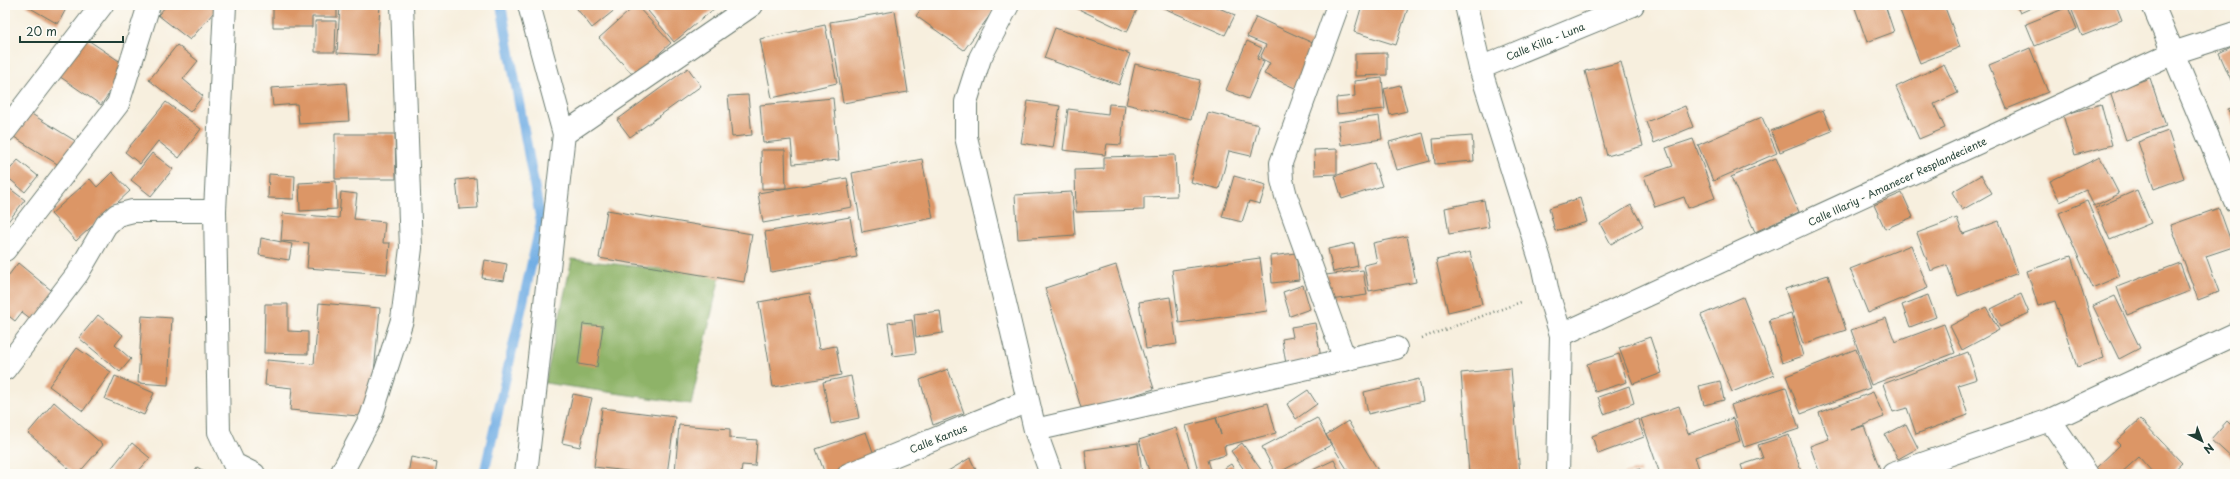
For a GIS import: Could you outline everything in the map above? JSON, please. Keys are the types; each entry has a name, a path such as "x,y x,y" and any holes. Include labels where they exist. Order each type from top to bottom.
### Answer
{"street":[{"path":"5,131 102,5"},
{"path":"5,250 118,104 149,5"},
{"path":"225,5 214,211 218,432 234,464 254,474"},
{"path":"340,474 371,417 402,320 411,248 402,5"},
{"path":"526,474 564,134 529,5"},
{"path":"564,134 752,5"},
{"path":"1008,5 980,58 966,102 966,138 1035,430 1051,474"},
{"path":"1338,5 1281,164 1282,180 1286,196 1345,360"},
{"path":"1466,5 1480,68 1543,269 1548,293 1561,335 1558,474"},
{"name":"Calle Killa - Luna","path":"1480,68 1633,5"},
{"path":"2153,5 2235,201"},
{"name":"Calle Illariy - Amanecer Resplandeciente","path":"1561,335 2173,53 2235,33"},
{"path":"5,369 78,274 106,225 118,215 133,211 214,211"},
{"path":"1893,474 2050,420 2235,334"},
{"path":"1035,430 1396,348"},
{"name":"Calle Kantus","path":"850,474 1028,401"},
{"path":"2050,420 2088,474"}],"path":[{"path":"1396,348 1548,293"}],"green space":[{"path":"572,259 720,276 691,404 545,383"}],"building":[{"path":"25,5 68,5 58,24"},
{"path":"167,5 220,5 190,40 158,15"},
{"path":"273,5 337,5 337,17 312,17 312,27 273,27"},
{"path":"340,5 380,5 377,55 337,53"},
{"path":"574,5 621,5 592,28"},
{"path":"636,5 671,43 634,76 599,38"},
{"path":"655,5 713,5 715,8 674,42 648,11"},
{"path":"924,5 987,5 994,10 964,50 916,16"},
{"path":"1070,5 1139,5 1127,32"},
{"path":"1157,5 1212,5 1235,15 1225,35"},
{"path":"1362,5 1409,5 1396,45 1354,32"},
{"path":"1854,5 1885,5 1894,32 1867,42"},
{"path":"1898,5 1944,5 1960,47 1920,63"},
{"path":"2016,5 2038,5 2020,13"},
{"path":"2078,5 2116,5 2122,20 2082,36 2071,8"},
{"path":"2068,7 2077,29 2035,46 2026,24"},
{"path":"895,11 908,92 843,103 830,22"},
{"path":"1256,17 1317,45 1297,89 1264,74 1270,63 1260,58 1266,45 1247,37"},
{"path":"315,21 336,21 335,52 315,52"},
{"path":"825,25 837,83 772,98 760,39"},
{"path":"1055,28 1130,54 1119,85 1044,58"},
{"path":"82,36 128,67 101,105 56,74"},
{"path":"1247,41 1262,48 1257,59 1264,62 1248,99 1226,90"},
{"path":"177,45 198,61 183,79 203,96 190,112 149,80"},
{"path":"2235,45 2235,89 2219,53"},
{"path":"2030,48 2048,92 2007,109 1989,65"},
{"path":"1387,53 1387,75 1355,76 1355,54"},
{"path":"1621,62 1643,146 1607,156 1585,71"},
{"path":"1135,64 1200,80 1191,119 1126,104"},
{"path":"1944,64 1958,93 1934,104 1945,128 1919,139 1896,87"},
{"path":"688,68 701,86 630,137 617,120"},
{"path":"1382,78 1385,109 1337,114 1336,98 1355,96 1354,81"},
{"path":"2150,78 2166,126 2126,140 2110,92"},
{"path":"346,83 349,121 299,124 297,104 273,106 271,88"},
{"path":"1400,85 1407,111 1390,115 1384,89"},
{"path":"748,95 752,135 732,137 728,96"},
{"path":"833,98 839,160 793,164 791,140 763,143 760,105"},
{"path":"1028,101 1060,106 1053,148 1021,143"},
{"path":"166,102 201,129 179,158 158,141 140,164 125,152"},
{"path":"1109,104 1125,105 1121,145 1107,144 1105,155 1063,150 1068,109 1108,114"},
{"path":"2101,104 2112,145 2075,155 2063,115"},
{"path":"1685,106 1693,127 1654,143 1646,122"},
{"path":"2235,107 2235,130 2228,109"},
{"path":"1823,110 1832,131 1780,152 1771,131"},
{"path":"1208,112 1259,125 1251,156 1229,151 1219,189 1190,182"},
{"path":"30,113 82,145 67,170 14,137"},
{"path":"1379,116 1382,139 1341,145 1338,122"},
{"path":"1762,117 1777,153 1713,181 1698,145"},
{"path":"2168,131 2184,178 2154,189 2138,142"},
{"path":"1423,133 1430,161 1397,170 1389,142"},
{"path":"335,134 395,134 396,179 335,179"},
{"path":"1472,136 1474,161 1435,164 1433,139"},
{"path":"1693,139 1715,198 1688,208 1684,197 1655,207 1644,176 1673,166 1666,148"},
{"path":"1337,149 1337,174 1315,175 1314,150"},
{"path":"761,150 785,150 786,188 762,189"},
{"path":"152,153 173,169 151,196 131,180"},
{"path":"1175,155 1177,196 1144,197 1144,210 1076,212 1075,170 1104,169 1104,157"},
{"path":"2100,157 2119,194 2094,206 2086,190 2060,202 2050,181"},
{"path":"1776,158 1799,212 1755,232 1731,177"},
{"path":"922,159 933,218 862,232 852,173"},
{"path":"18,160 38,176 25,192 5,175"},
{"path":"1374,163 1382,186 1342,199 1335,176"},
{"path":"112,172 130,191 76,241 51,214 90,179 97,187"},
{"path":"269,174 295,176 294,199 268,198"},
{"path":"1981,175 1992,193 1962,210 1952,192"},
{"path":"1234,176 1266,185 1260,204 1249,201 1242,222 1222,217"},
{"path":"476,178 478,208 459,209 456,180"},
{"path":"847,178 852,207 763,223 758,193"},
{"path":"336,181 337,209 300,211 299,183"},
{"path":"5,185 25,200 6,224 5,223"},
{"path":"2137,190 2151,223 2110,240 2096,208"},
{"path":"341,192 357,194 354,219 385,222 383,243 390,243 387,274 307,268 309,243 281,241 283,213 339,218"},
{"path":"1072,192 1075,235 1018,239 1015,195"},
{"path":"1902,193 1913,217 1885,229 1874,205"},
{"path":"1580,198 1587,222 1555,231 1549,208"},
{"path":"1484,200 1489,227 1449,234 1445,208"},
{"path":"2087,201 2120,276 2092,288 2059,213"},
{"path":"1631,205 1643,226 1611,244 1600,224"},
{"path":"2219,208 2233,247 2206,256 2219,292 2198,300 2171,225"},
{"path":"607,210 752,234 744,282 599,258"},
{"path":"850,217 857,257 771,272 765,232"},
{"path":"1957,218 1963,234 1999,221 2018,273 1958,296 1947,265 1931,271 1917,233"},
{"path":"1407,236 1416,282 1369,291 1364,265 1377,262 1373,243"},
{"path":"261,238 292,244 289,260 259,255"},
{"path":"1354,243 1358,266 1333,272 1328,249"},
{"path":"1911,245 1928,288 1868,313 1850,269"},
{"path":"1470,252 1482,304 1448,312 1436,260"},
{"path":"1296,253 1299,280 1272,283 1270,256"},
{"path":"2071,256 2104,358 2077,367 2055,301 2038,306 2027,271"},
{"path":"1260,258 1267,311 1179,323 1172,270"},
{"path":"485,260 507,264 504,281 482,278"},
{"path":"18,263 57,295 35,322 22,312 15,321 5,313 5,280"},
{"path":"2180,263 2190,291 2127,315 2117,287"},
{"path":"1116,265 1154,389 1082,411 1045,288"},
{"path":"1363,270 1367,295 1330,300 1326,275"},
{"path":"1828,275 1846,330 1803,344 1785,289"},
{"path":"1303,285 1310,309 1290,316 1283,292"},
{"path":"810,293 819,349 836,346 841,375 773,387 759,302"},
{"path":"2021,294 2029,313 2000,327 1991,309"},
{"path":"1928,295 1936,317 1910,327 1902,305"},
{"path":"2115,296 2140,348 2119,359 2093,306"},
{"path":"1170,297 1177,344 1146,349 1139,302"},
{"path":"1743,297 1774,375 1732,392 1701,315"},
{"path":"319,303 380,308 370,417 290,410 292,388 265,385 267,360 314,364"},
{"path":"265,304 288,304 288,331 308,332 308,354 264,353"},
{"path":"1986,307 1999,330 1962,350 1950,326"},
{"path":"940,311 943,333 916,337 914,314"},
{"path":"1791,313 1803,356 1782,363 1769,320"},
{"path":"98,315 123,335 115,345 131,359 120,372 79,338"},
{"path":"142,316 172,318 168,385 138,383"},
{"path":"1886,318 1895,342 1944,324 1955,353 1871,385 1851,330"},
{"path":"912,320 916,353 893,356 888,323"},
{"path":"1315,323 1321,358 1286,364 1282,339 1293,337 1291,327"},
{"path":"583,324 603,326 597,367 578,364"},
{"path":"1650,337 1662,373 1633,384 1619,348"},
{"path":"77,348 111,372 83,411 49,386"},
{"path":"1856,349 1870,388 1801,414 1786,376"},
{"path":"1968,352 1977,379 1958,385 1968,415 1916,434 1907,408 1893,412 1883,384"},
{"path":"1619,354 1627,382 1595,392 1587,364"},
{"path":"1511,368 1520,474 1469,474 1461,373"},
{"path":"948,369 964,413 933,425 920,380"},
{"path":"115,376 154,393 144,415 105,399"},
{"path":"851,376 859,418 831,424 823,382"},
{"path":"1419,379 1423,401 1368,414 1364,392"},
{"path":"1720,381 1724,400 1704,405 1699,386"},
{"path":"1629,386 1634,403 1604,414 1598,397"},
{"path":"1786,387 1799,429 1744,447 1731,405"},
{"path":"1308,390 1317,404 1296,419 1287,404"},
{"path":"1873,392 1884,417 1851,430 1864,426 1881,472 1874,474 1820,474 1810,446 1829,439 1819,413"},
{"path":"573,394 592,398 580,447 562,443"},
{"path":"54,402 103,445 78,474 75,474 28,433"},
{"path":"1268,403 1276,433 1224,446 1226,455 1208,460 1212,473 1199,474 1186,426 1216,418 1221,435 1216,417"},
{"path":"1679,406 1688,434 1733,418 1740,441 1695,457 1701,474 1660,474 1641,419"},
{"path":"602,408 675,417 667,474 651,474 594,467"},
{"path":"1317,418 1331,445 1276,474 1262,447"},
{"path":"1638,419 1644,437 1598,454 1592,436"},
{"path":"2140,419 2182,463 2170,474 2154,474 2139,457 2120,474 2102,474 2096,468 2120,445 2116,441"},
{"path":"1348,421 1379,472 1375,474 1350,474 1326,435"},
{"path":"2227,421 2235,429 2235,461 2211,439"},
{"path":"1906,424 1918,448 1898,459 1885,435"},
{"path":"679,425 730,429 730,438 757,440 755,466 742,465 741,474 675,472"},
{"path":"1176,428 1191,474 1150,474 1139,440"},
{"path":"866,432 877,463 844,474 825,474 816,449"},
{"path":"1789,435 1802,474 1744,474 1741,465 1763,458 1758,445"},
{"path":"132,443 150,458 136,474 115,474 110,470"},
{"path":"1138,443 1142,474 1088,474 1085,450"},
{"path":"1242,443 1264,474 1247,474 1231,451"},
{"path":"411,457 437,462 435,474 408,474"},
{"path":"970,458 978,474 943,474"},
{"path":"1334,460 1341,474 1304,474"},
{"path":"1231,464 1237,474 1215,474"},
{"path":"197,467 209,474 193,474"},
{"path":"5,468 13,474 5,474"},
{"path":"1640,469 1641,474 1623,474"}],"waterway":[{"path":"484,474 541,222 501,5"}]}
